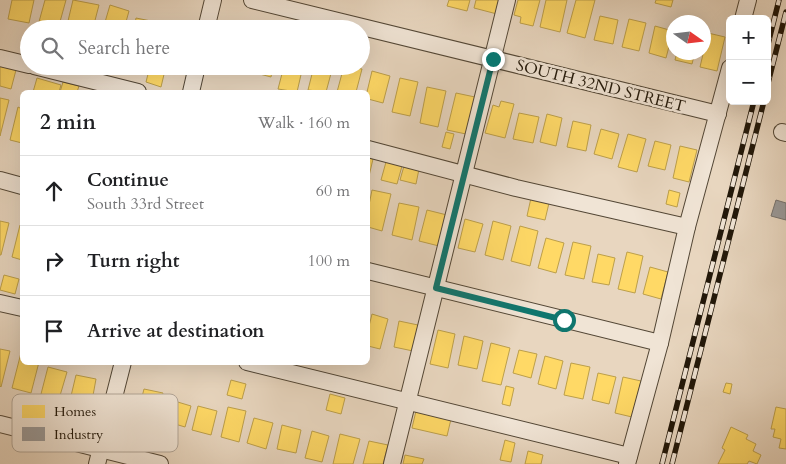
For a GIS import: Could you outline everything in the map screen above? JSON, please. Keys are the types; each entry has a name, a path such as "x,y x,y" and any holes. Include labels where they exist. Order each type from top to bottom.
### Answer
{"street":[{"path":"208,20 214,0"},
{"name":"SOUTH 32ND STREET","path":"252,0 334,20"},
{"path":"392,464 508,0"},
{"path":"744,15 748,0"},
{"name":"SOUTH 32ND STREET","path":"370,29 718,114"},
{"path":"0,58 20,63"},
{"path":"70,75 130,90"},
{"path":"191,90 195,75"},
{"path":"259,365 628,460 660,343 687,227 726,83"},
{"path":"370,149 516,188 687,227"},
{"path":"0,180 20,185"},
{"path":"370,272 660,343"},
{"path":"0,303 20,308"},
{"path":"115,394 122,365"},
{"path":"0,424 12,428"},
{"path":"84,452 99,457 160,464"}],"building: Homes":[{"path":"12,0 34,0 30,20 20,21 8,19"},
{"path":"45,0 66,0 60,20 39,20"},
{"path":"73,0 99,5 95,20 68,20"},
{"path":"449,0 470,0 467,11 447,6"},
{"path":"476,0 500,0 497,14 474,8"},
{"path":"518,0 540,0 533,26 520,23 521,17 514,15"},
{"path":"546,0 567,0 560,32 540,27"},
{"path":"576,0 595,0 585,38 567,33"},
{"path":"656,0 673,0 671,7 655,3"},
{"path":"110,5 129,11 126,20 106,20"},
{"path":"600,16 618,20 613,44 594,40"},
{"path":"629,19 646,23 639,51 622,47"},
{"path":"655,26 666,29 666,58 649,53"},
{"path":"711,34 725,37 717,71 700,67 702,60 711,60"},
{"path":"675,60 693,60 692,64"},
{"path":"0,66 16,70 11,89 0,86"},
{"path":"372,71 390,76 383,103 370,100 370,90 367,90"},
{"path":"148,75 164,75 161,87 146,82"},
{"path":"282,75 301,75 297,90 278,89"},
{"path":"312,75 331,75 327,90 308,90"},
{"path":"342,75 360,75 357,90 338,90"},
{"path":"37,78 61,85 60,90 34,90"},
{"path":"400,78 418,82 410,116 392,112"},
{"path":"63,82 79,86 78,90 61,90"},
{"path":"427,87 446,91 438,127 420,123"},
{"path":"456,93 475,97 466,134 447,130"},
{"path":"0,98 9,100 0,136"},
{"path":"501,101 514,104 505,138 485,133 493,105 499,107"},
{"path":"18,107 20,108 20,142 10,140"},
{"path":"519,113 539,117 533,143 513,139"},
{"path":"547,114 562,118 556,146 540,142"},
{"path":"573,121 591,125 586,151 567,147"},
{"path":"601,129 619,134 612,159 594,154"},
{"path":"446,132 454,134 450,149 442,147"},
{"path":"628,134 646,139 637,172 618,167"},
{"path":"655,141 671,145 665,170 648,166"},
{"path":"680,146 697,150 689,182 673,178"},
{"path":"370,158 373,159 370,172"},
{"path":"386,162 402,166 397,184 381,180"},
{"path":"404,166 419,169 416,184 400,180"},
{"path":"372,190 391,194 382,231 370,228"},
{"path":"669,190 680,193 677,207 666,204"},
{"path":"531,198 549,203 545,220 527,216"},
{"path":"399,203 419,207 412,240 392,235"},
{"path":"427,210 447,215 439,246 419,241"},
{"path":"465,219 483,224 475,252 458,248"},
{"path":"0,221 9,223 1,255 0,255"},
{"path":"493,221 511,226 503,260 485,255"},
{"path":"20,225 20,259 12,257"},
{"path":"520,226 538,231 530,266 511,261"},
{"path":"546,238 564,243 556,273 538,268"},
{"path":"573,242 591,246 584,279 565,275"},
{"path":"627,252 643,256 635,293 618,289"},
{"path":"598,254 615,258 609,285 592,282"},
{"path":"650,267 668,272 661,299 643,294"},
{"path":"4,275 19,279 15,294 0,290"},
{"path":"372,314 388,319 380,349 370,346 370,322"},
{"path":"399,321 418,325 413,351 394,347"},
{"path":"438,330 455,334 448,368 430,364"},
{"path":"464,336 483,341 477,369 458,365"},
{"path":"491,343 510,348 501,385 482,381"},
{"path":"0,349 10,351 1,387 0,386"},
{"path":"519,350 537,354 531,378 513,373"},
{"path":"545,356 563,361 556,389 538,384"},
{"path":"20,357 20,365 38,365 31,393 12,388"},
{"path":"571,363 590,367 583,399 564,395"},
{"path":"48,367 67,372 60,394 41,394"},
{"path":"598,373 616,377 609,404 592,400"},
{"path":"76,375 96,379 93,394 71,394"},
{"path":"623,377 641,381 632,417 615,413"},
{"path":"231,380 246,384 242,399 227,395"},
{"path":"726,383 732,384 730,394 723,392"},
{"path":"506,386 514,388 510,406 502,404"},
{"path":"144,389 163,393 163,394 143,394"},
{"path":"330,394 345,398 341,414 326,410"},
{"path":"178,402 191,406 185,427 178,425"},
{"path":"198,406 217,411 211,435 192,430"},
{"path":"228,407 246,411 239,442 221,437"},
{"path":"776,407 786,409 786,449 779,448 781,439 773,437 775,429 771,429"},
{"path":"416,411 451,419 447,436 412,428"},
{"path":"254,418 273,423 266,449 247,443"},
{"path":"282,425 301,430 296,453 277,449"},
{"path":"731,427 748,435 746,439 756,444 753,451 761,455 757,464 749,461 747,464 718,464 725,450 722,448"},
{"path":"312,431 329,436 322,462 305,458"},
{"path":"340,434 360,439 353,464 333,464"},
{"path":"505,440 515,443 511,462 500,460"},
{"path":"369,441 388,445 383,464 363,464"},
{"path":"528,451 543,455 541,464 525,464"},
{"path":"405,455 424,459 422,464 403,464"}],"building: Industry":[{"path":"776,200 786,203 786,220 771,216"}],"railway":[{"path":"771,32 779,0"},
{"path":"771,71 786,12"},
{"path":"662,464 753,105"},
{"path":"672,464 763,105"}],"route":[{"path":"493,59 436,288 564,320"}]}
